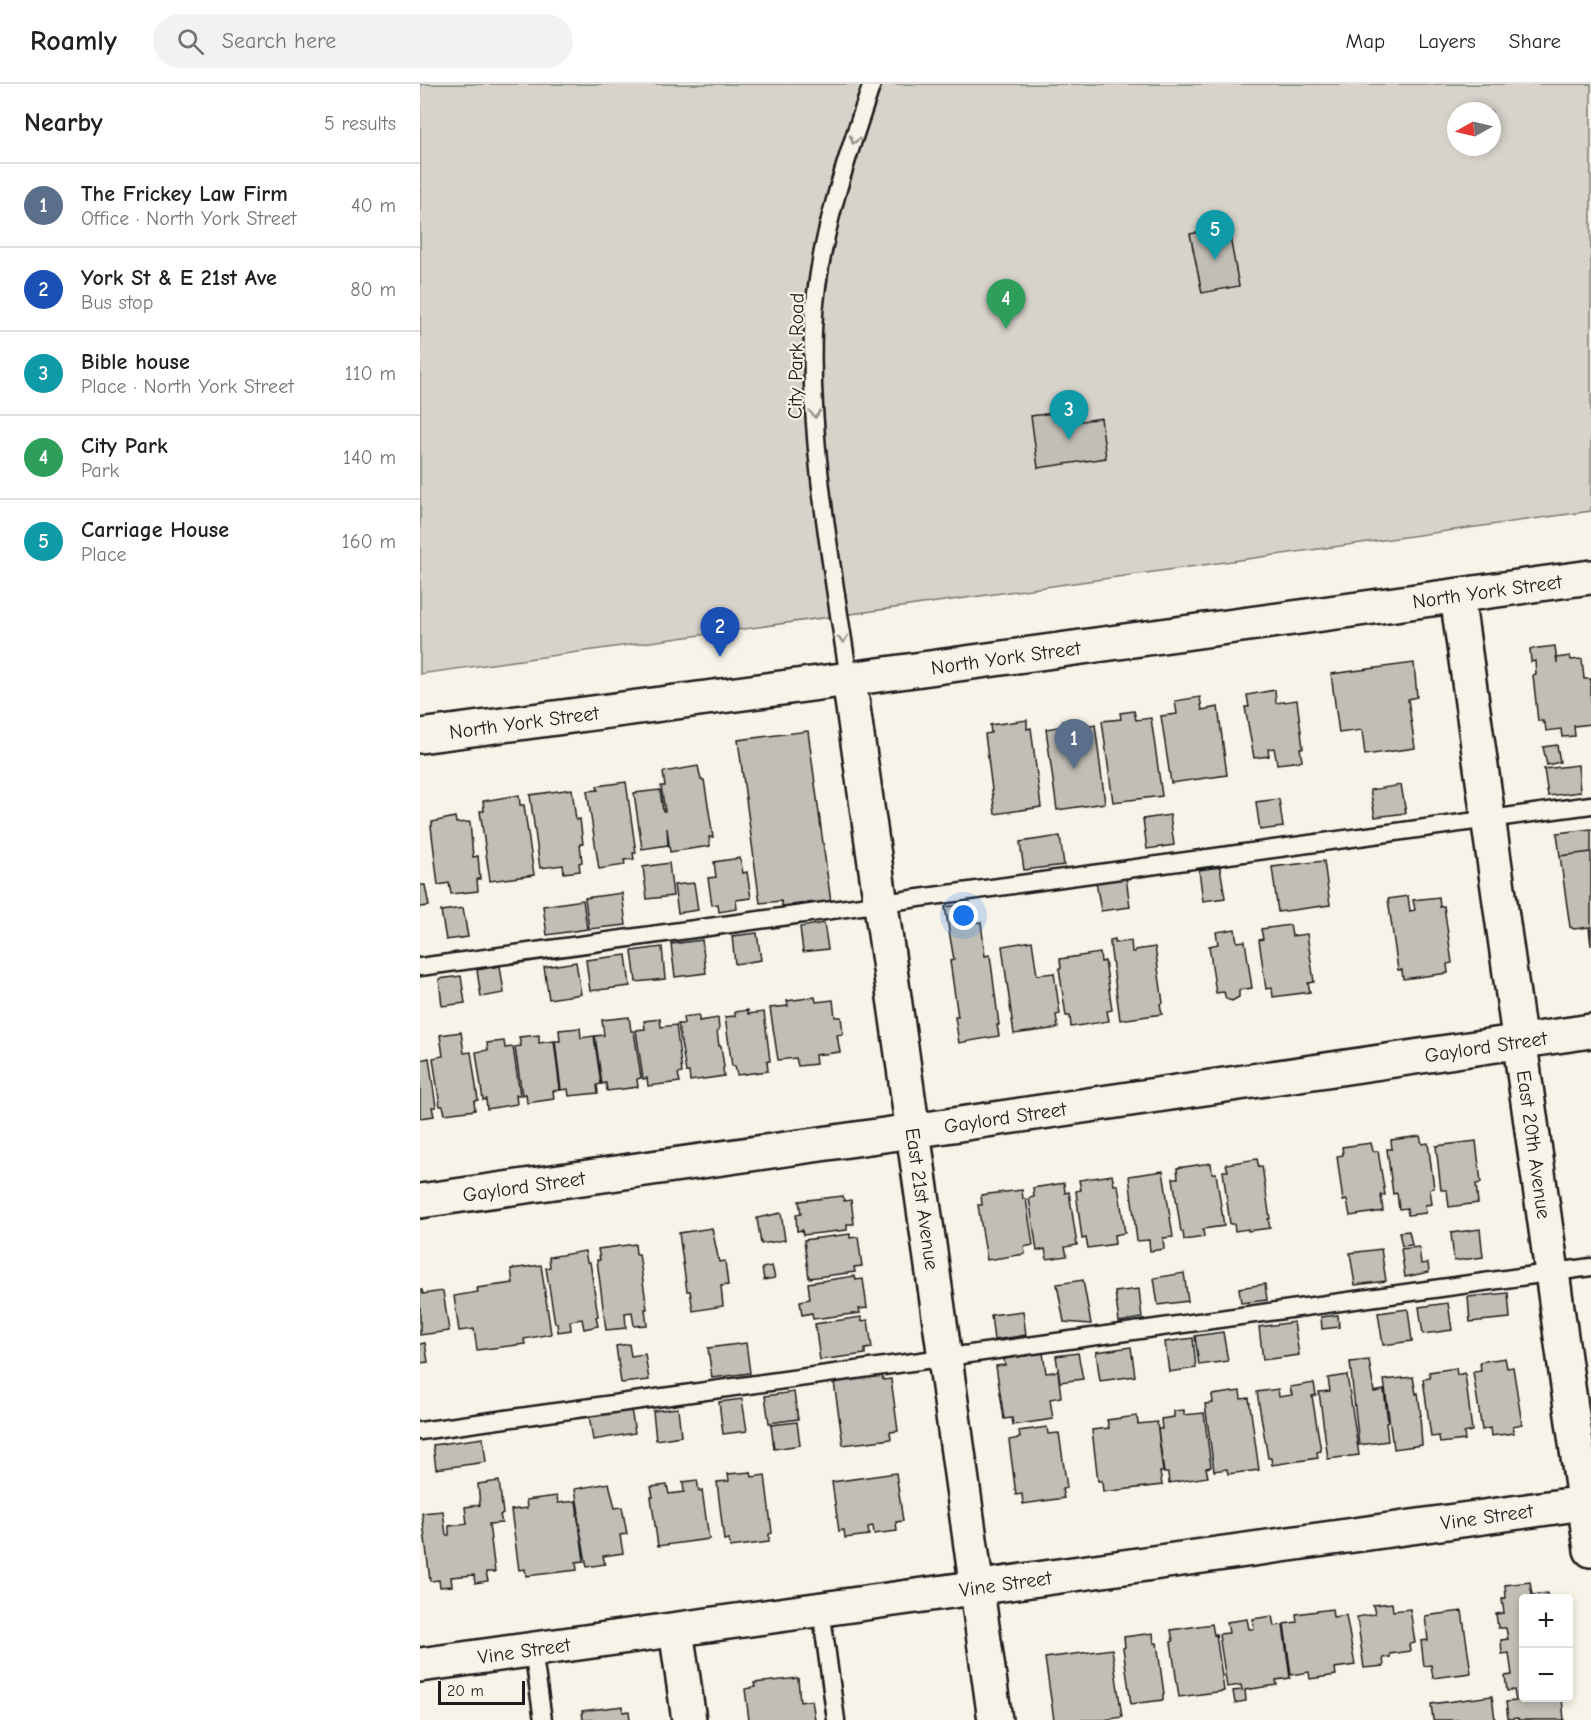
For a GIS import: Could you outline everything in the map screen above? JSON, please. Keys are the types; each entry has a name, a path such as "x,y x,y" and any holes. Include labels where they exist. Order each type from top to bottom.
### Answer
{"street":[{"name":"North York Street","path":"420,736 1591,577"},
{"name":"East 20th Avenue","path":"1457,596 1588,1503 1591,1550"},
{"name":"East 21st Avenue","path":"849,679 995,1720"},
{"name":"Gaylord Street","path":"420,1201 1591,1031"},
{"name":"Vine Street","path":"420,1665 1588,1503"},
{"path":"676,1630 689,1720"}],"lane":[{"name":"City Park Road","path":"849,679 820,469 813,373 813,330 818,283 828,231 844,170 872,84"},
{"path":"420,967 1591,805"},
{"path":"420,1431 1591,1268"},
{"path":"821,1609 836,1720"},
{"path":"533,1650 543,1720"}],"shaded area":[{"path":"420,84 1591,84 1591,511 420,674"}],"building":[{"path":"1228,226 1239,286 1202,293 1190,234"},
{"path":"1068,411 1070,423 1101,418 1106,458 1038,468 1031,416"},
{"path":"1555,646 1557,663 1557,658 1570,656 1571,660 1582,659 1584,679 1591,679 1591,724 1574,726 1575,736 1562,737 1561,729 1546,731 1545,723 1538,721 1533,675 1536,674 1535,661 1531,662 1530,649"},
{"path":"1414,663 1417,697 1408,699 1415,748 1365,755 1362,730 1339,733 1331,674"},
{"path":"1275,690 1276,703 1297,700 1303,748 1300,748 1302,761 1277,764 1274,748 1268,749 1269,756 1254,758 1245,707 1249,707 1247,695"},
{"path":"1200,697 1202,710 1218,707 1227,775 1171,783 1161,716 1177,714 1175,701"},
{"path":"1134,711 1136,720 1151,718 1162,796 1113,802 1102,721 1121,719 1120,713"},
{"path":"1078,719 1080,728 1095,725 1105,803 1057,810 1046,729 1064,726 1063,721"},
{"path":"1027,720 1027,729 1031,728 1041,807 995,814 985,734 991,733 990,725"},
{"path":"808,731 831,903 814,906 814,902 782,906 781,901 760,903 738,740"},
{"path":"1557,745 1560,762 1547,765 1543,747"},
{"path":"1578,765 1580,792 1548,796 1544,769"},
{"path":"698,766 701,780 704,780 713,837 709,837 710,846 670,852 667,828 668,845 642,849 634,793 660,790 663,811 665,811 661,786 665,786 663,772"},
{"path":"626,782 636,853 633,853 634,859 624,860 625,865 599,869 587,791 598,790 597,786"},
{"path":"1401,785 1406,813 1375,817 1370,790"},
{"path":"572,789 576,820 580,819 583,844 580,844 582,862 579,863 580,871 564,873 563,865 540,868 530,795"},
{"path":"519,795 520,805 524,805 534,875 490,881 480,811 484,811 483,801"},
{"path":"1279,799 1283,827 1260,830 1256,802"},
{"path":"1170,815 1174,845 1147,849 1143,819"},
{"path":"455,817 456,823 470,822 473,857 478,856 480,879 477,879 478,891 451,894 449,883 438,885 432,822"},
{"path":"1591,829 1591,852 1560,856 1557,833"},
{"path":"1060,836 1064,865 1024,870 1020,842"},
{"path":"1591,852 1591,946 1589,927 1574,929 1570,927 1560,856"},
{"path":"740,858 743,873 747,872 751,898 736,900 737,909 719,912 718,904 712,905 708,878 716,877 714,862"},
{"path":"1324,861 1330,905 1278,912 1272,867"},
{"path":"669,863 673,896 647,899 643,867"},
{"path":"1220,867 1225,898 1203,901 1199,870"},
{"path":"1126,877 1130,907 1101,911 1096,882"},
{"path":"694,883 698,910 678,913 674,885"},
{"path":"420,885 425,885 429,906 420,907"},
{"path":"622,893 626,925 589,929 585,898"},
{"path":"1408,896 1410,911 1415,910 1413,900 1439,897 1440,907 1444,906 1452,963 1447,964 1448,973 1403,979 1402,970 1398,970 1388,899"},
{"path":"583,900 587,929 547,935 543,906"},
{"path":"969,904 972,923 981,922 985,956 990,955 999,1036 959,1043 955,1017 958,1017 950,961 954,960 945,907"},
{"path":"463,908 468,937 446,940 441,911"},
{"path":"824,923 828,949 803,952 800,927"},
{"path":"1290,925 1292,936 1307,934 1314,982 1308,983 1310,992 1273,997 1272,988 1266,989 1259,940 1263,939 1261,929"},
{"path":"1235,929 1237,942 1245,941 1252,988 1239,990 1239,997 1232,1001 1226,999 1224,992 1216,993 1209,946 1218,944 1216,932"},
{"path":"757,933 761,960 735,964 732,936"},
{"path":"1115,939 1115,943 1131,941 1132,952 1155,947 1163,1003 1160,1004 1162,1014 1120,1020 1110,944 1110,940"},
{"path":"702,940 706,973 675,977 671,944"},
{"path":"1032,941 1037,975 1054,973 1060,1014 1056,1015 1058,1028 1014,1034 1002,946"},
{"path":"662,947 665,979 636,982 632,951"},
{"path":"1100,953 1101,962 1105,961 1112,1010 1107,1011 1109,1021 1071,1027 1070,1016 1066,1016 1059,968 1061,968 1060,959"},
{"path":"626,955 630,986 590,991 586,960"},
{"path":"576,962 581,994 549,999 544,967"},
{"path":"500,966 504,993 481,997 477,970"},
{"path":"461,976 465,1003 442,1006 439,979"},
{"path":"815,997 816,1002 833,1000 835,1017 841,1017 843,1034 837,1035 840,1052 815,1055 816,1064 798,1066 796,1058 778,1060 770,1008 788,1006 787,1001"},
{"path":"748,1010 748,1014 764,1012 770,1061 767,1061 768,1071 737,1075 735,1066 732,1066 725,1017 735,1016 735,1012"},
{"path":"699,1015 699,1021 718,1018 719,1030 717,1031 724,1076 690,1081 689,1072 686,1072 678,1024 684,1024 683,1017"},
{"path":"629,1017 631,1031 634,1031 641,1078 637,1079 638,1087 607,1091 606,1083 602,1084 595,1036 604,1035 602,1020"},
{"path":"660,1019 661,1027 676,1025 682,1073 678,1074 680,1082 648,1086 647,1078 643,1079 636,1030 645,1029 644,1021"},
{"path":"580,1028 581,1038 594,1036 601,1084 597,1085 598,1093 569,1096 568,1089 561,1090 555,1041 560,1041 559,1030"},
{"path":"461,1032 464,1053 471,1052 478,1100 474,1101 475,1110 445,1114 443,1106 440,1106 433,1058 443,1056 440,1035"},
{"path":"539,1035 539,1043 554,1041 560,1090 553,1091 554,1099 527,1103 526,1094 522,1095 515,1047 521,1046 519,1037"},
{"path":"504,1041 505,1048 513,1047 520,1095 516,1095 517,1104 487,1109 486,1099 483,1100 476,1052 488,1050 487,1043"},
{"path":"429,1058 436,1107 432,1107 434,1116 420,1118 420,1060"},
{"path":"1420,1136 1422,1144 1428,1143 1434,1188 1430,1189 1432,1204 1425,1205 1426,1213 1408,1215 1407,1208 1399,1209 1397,1193 1393,1194 1387,1149 1392,1149 1391,1140"},
{"path":"1476,1141 1481,1183 1476,1184 1478,1203 1449,1207 1447,1190 1441,1190 1436,1146"},
{"path":"1371,1143 1373,1151 1378,1151 1385,1195 1381,1195 1383,1211 1350,1216 1347,1200 1343,1201 1337,1156 1343,1155 1342,1147"},
{"path":"1257,1159 1259,1167 1262,1166 1270,1228 1235,1231 1234,1224 1230,1224 1223,1171 1228,1171 1226,1164"},
{"path":"1211,1163 1212,1173 1216,1173 1224,1226 1203,1229 1204,1237 1184,1240 1173,1178 1178,1178 1177,1168"},
{"path":"1163,1171 1173,1237 1163,1238 1164,1249 1150,1251 1149,1240 1137,1241 1129,1176"},
{"path":"1112,1175 1114,1185 1118,1185 1125,1233 1114,1235 1115,1244 1088,1248 1086,1238 1082,1239 1076,1191 1081,1190 1079,1180"},
{"path":"1064,1183 1065,1193 1069,1192 1077,1245 1065,1247 1067,1256 1047,1259 1045,1249 1037,1251 1029,1198 1034,1197 1033,1188"},
{"path":"1022,1190 1023,1199 1026,1199 1033,1245 1024,1247 1025,1254 987,1260 978,1205 982,1205 981,1195"},
{"path":"843,1196 844,1201 851,1200 854,1224 847,1224 847,1230 803,1235 802,1230 797,1231 796,1215 801,1214 799,1201"},
{"path":"781,1213 785,1240 761,1244 757,1218"},
{"path":"712,1228 719,1262 725,1261 728,1285 721,1286 723,1306 693,1311 690,1291 687,1291 679,1233"},
{"path":"1480,1229 1483,1257 1454,1261 1451,1233"},
{"path":"1409,1231 1412,1245 1402,1246 1399,1232"},
{"path":"850,1234 850,1238 858,1237 862,1266 854,1267 855,1272 809,1278 804,1240"},
{"path":"635,1244 636,1254 639,1254 647,1325 634,1326 632,1312 625,1313 626,1328 606,1330 597,1260 600,1260 598,1249"},
{"path":"1419,1247 1421,1264 1428,1263 1429,1272 1405,1277 1401,1249"},
{"path":"1381,1249 1386,1281 1355,1285 1350,1253"},
{"path":"585,1251 587,1262 590,1262 598,1326 584,1329 582,1319 570,1321 571,1330 558,1332 546,1268 550,1267 549,1257"},
{"path":"541,1265 551,1334 524,1339 525,1344 477,1350 474,1329 459,1331 454,1296 478,1292 477,1288 513,1283 511,1269"},
{"path":"772,1266 775,1278 764,1280 762,1268"},
{"path":"1184,1273 1188,1301 1158,1305 1154,1278"},
{"path":"855,1276 856,1280 863,1279 867,1308 859,1309 860,1313 813,1319 812,1313 802,1315 800,1301 810,1299 808,1283"},
{"path":"1083,1280 1091,1324 1064,1322 1057,1284"},
{"path":"1265,1284 1267,1300 1241,1303 1239,1288"},
{"path":"1139,1289 1142,1318 1119,1322 1115,1292"},
{"path":"420,1290 423,1294 443,1291 449,1331 420,1335"},
{"path":"1508,1293 1510,1318 1470,1322 1468,1297"},
{"path":"1448,1303 1452,1330 1423,1334 1419,1307"},
{"path":"1408,1309 1412,1341 1383,1345 1378,1313"},
{"path":"1023,1311 1026,1335 994,1340 991,1315"},
{"path":"1338,1315 1339,1327 1322,1329 1321,1317"},
{"path":"861,1317 861,1321 868,1320 872,1348 865,1349 865,1354 820,1360 815,1324"},
{"path":"1294,1322 1299,1355 1263,1360 1259,1327"},
{"path":"1223,1332 1228,1361 1199,1365 1195,1336"},
{"path":"1193,1338 1196,1368 1169,1372 1165,1342"},
{"path":"425,1343 428,1362 420,1363 420,1344"},
{"path":"746,1343 750,1373 712,1378 708,1348"},
{"path":"629,1344 631,1356 645,1354 649,1380 621,1383 616,1346"},
{"path":"1131,1347 1135,1376 1100,1381 1096,1352"},
{"path":"1043,1353 1046,1373 1058,1371 1061,1397 1050,1399 1053,1419 1013,1425 1012,1418 1004,1419 996,1366 1005,1365 1004,1359"},
{"path":"1078,1353 1083,1379 1060,1382 1056,1356"},
{"path":"1505,1358 1507,1368 1513,1367 1522,1424 1513,1426 1514,1433 1491,1436 1490,1428 1482,1430 1473,1372 1481,1371 1480,1362"},
{"path":"1369,1360 1374,1392 1384,1390 1388,1441 1359,1445 1350,1362"},
{"path":"1456,1368 1457,1375 1465,1373 1472,1431 1464,1433 1465,1440 1440,1443 1439,1436 1431,1437 1423,1379 1430,1378 1429,1372"},
{"path":"882,1375 883,1380 891,1379 898,1431 890,1432 891,1439 843,1445 834,1382"},
{"path":"1347,1375 1359,1455 1328,1459 1319,1392 1330,1391 1328,1378"},
{"path":"1413,1377 1416,1394 1418,1393 1422,1445 1394,1449 1384,1380"},
{"path":"1314,1383 1316,1395 1312,1396 1321,1451 1317,1452 1318,1458 1272,1465 1271,1458 1268,1458 1257,1392 1278,1389 1279,1397 1292,1395 1290,1387"},
{"path":"1240,1391 1241,1399 1249,1398 1259,1470 1228,1474 1227,1469 1214,1471 1205,1404 1213,1403 1212,1395"},
{"path":"794,1392 798,1419 769,1423 765,1396"},
{"path":"742,1399 747,1431 723,1434 719,1402"},
{"path":"678,1408 681,1436 656,1440 653,1411"},
{"path":"631,1409 635,1433 593,1440 589,1415"},
{"path":"1184,1410 1184,1415 1204,1413 1211,1467 1206,1468 1208,1477 1169,1483 1168,1473 1164,1473 1158,1429 1162,1429 1161,1419 1174,1417 1174,1411"},
{"path":"1137,1416 1138,1424 1157,1422 1163,1472 1160,1472 1162,1485 1103,1492 1102,1481 1098,1481 1092,1430 1109,1428 1107,1420"},
{"path":"797,1422 800,1445 774,1449 771,1425"},
{"path":"1047,1427 1048,1434 1059,1433 1067,1488 1062,1489 1064,1498 1023,1504 1022,1494 1016,1495 1009,1440 1020,1438 1019,1431"},
{"path":"483,1438 486,1462 436,1469 433,1445"},
{"path":"751,1472 752,1477 765,1475 772,1533 769,1534 769,1542 730,1547 729,1539 724,1540 717,1482 729,1481 728,1474"},
{"path":"896,1473 903,1521 896,1522 897,1531 874,1534 873,1526 868,1527 869,1535 845,1538 844,1530 839,1531 832,1482"},
{"path":"697,1480 699,1491 702,1490 709,1539 658,1546 651,1487 667,1485 669,1494 684,1492 683,1482"},
{"path":"499,1481 502,1523 489,1524 495,1572 486,1572 488,1581 475,1583 474,1575 451,1577 452,1586 440,1587 439,1580 430,1581 422,1513 443,1511 446,1535 449,1535 449,1526 467,1524 465,1507 480,1505 478,1484"},
{"path":"609,1483 615,1508 622,1507 627,1534 620,1535 623,1553 603,1556 605,1564 587,1567 577,1514 579,1513 575,1489"},
{"path":"557,1496 558,1503 576,1501 584,1561 576,1562 577,1570 526,1576 525,1569 519,1570 511,1510 527,1508 526,1500"},
{"path":"1530,1582 1532,1594 1519,1594 1519,1702 1562,1702 1564,1720 1508,1719 1506,1702 1516,1701 1514,1690 1507,1691 1505,1676 1512,1675 1509,1653 1502,1654 1501,1640 1508,1639 1506,1628 1498,1628 1496,1614 1504,1613 1502,1599 1506,1598 1505,1585"},
{"path":"1392,1603 1393,1611 1410,1609 1415,1643 1409,1644 1410,1651 1390,1654 1390,1657 1383,1658 1384,1666 1364,1668 1357,1617 1375,1614 1373,1605"},
{"path":"1332,1609 1333,1617 1346,1615 1355,1665 1335,1668 1336,1675 1310,1679 1309,1672 1291,1675 1284,1624 1297,1622 1296,1614"},
{"path":"1462,1611 1471,1673 1433,1678 1431,1665 1424,1666 1421,1641 1428,1640 1425,1616"},
{"path":"1272,1616 1274,1626 1283,1625 1290,1678 1276,1680 1277,1685 1245,1690 1246,1701 1235,1703 1233,1691 1242,1690 1241,1685 1227,1687 1219,1634 1229,1633 1227,1622 1247,1619 1249,1629 1254,1629 1253,1619"},
{"path":"1212,1624 1214,1635 1216,1634 1224,1691 1179,1697 1171,1630"},
{"path":"1153,1633 1154,1643 1157,1643 1163,1700 1131,1704 1123,1648 1125,1647 1124,1637"},
{"path":"1112,1649 1122,1717 1104,1720 1054,1720 1045,1658"},
{"path":"798,1678 800,1702 812,1700 815,1720 749,1720 745,1689 755,1687 754,1683"},
{"path":"1492,1696 1495,1720 1433,1720 1431,1704"},
{"path":"623,1706 623,1712 629,1711 630,1720 583,1720 582,1711"}],"place":[{"name":"Carriage House","path":"1215,260"},
{"name":"City Park","path":"1006,329"},
{"name":"Bible house","path":"1069,440"},
{"name":"York St & E 21st Ave","path":"720,657"},
{"name":"The Frickey Law Firm","path":"1074,769"}]}
